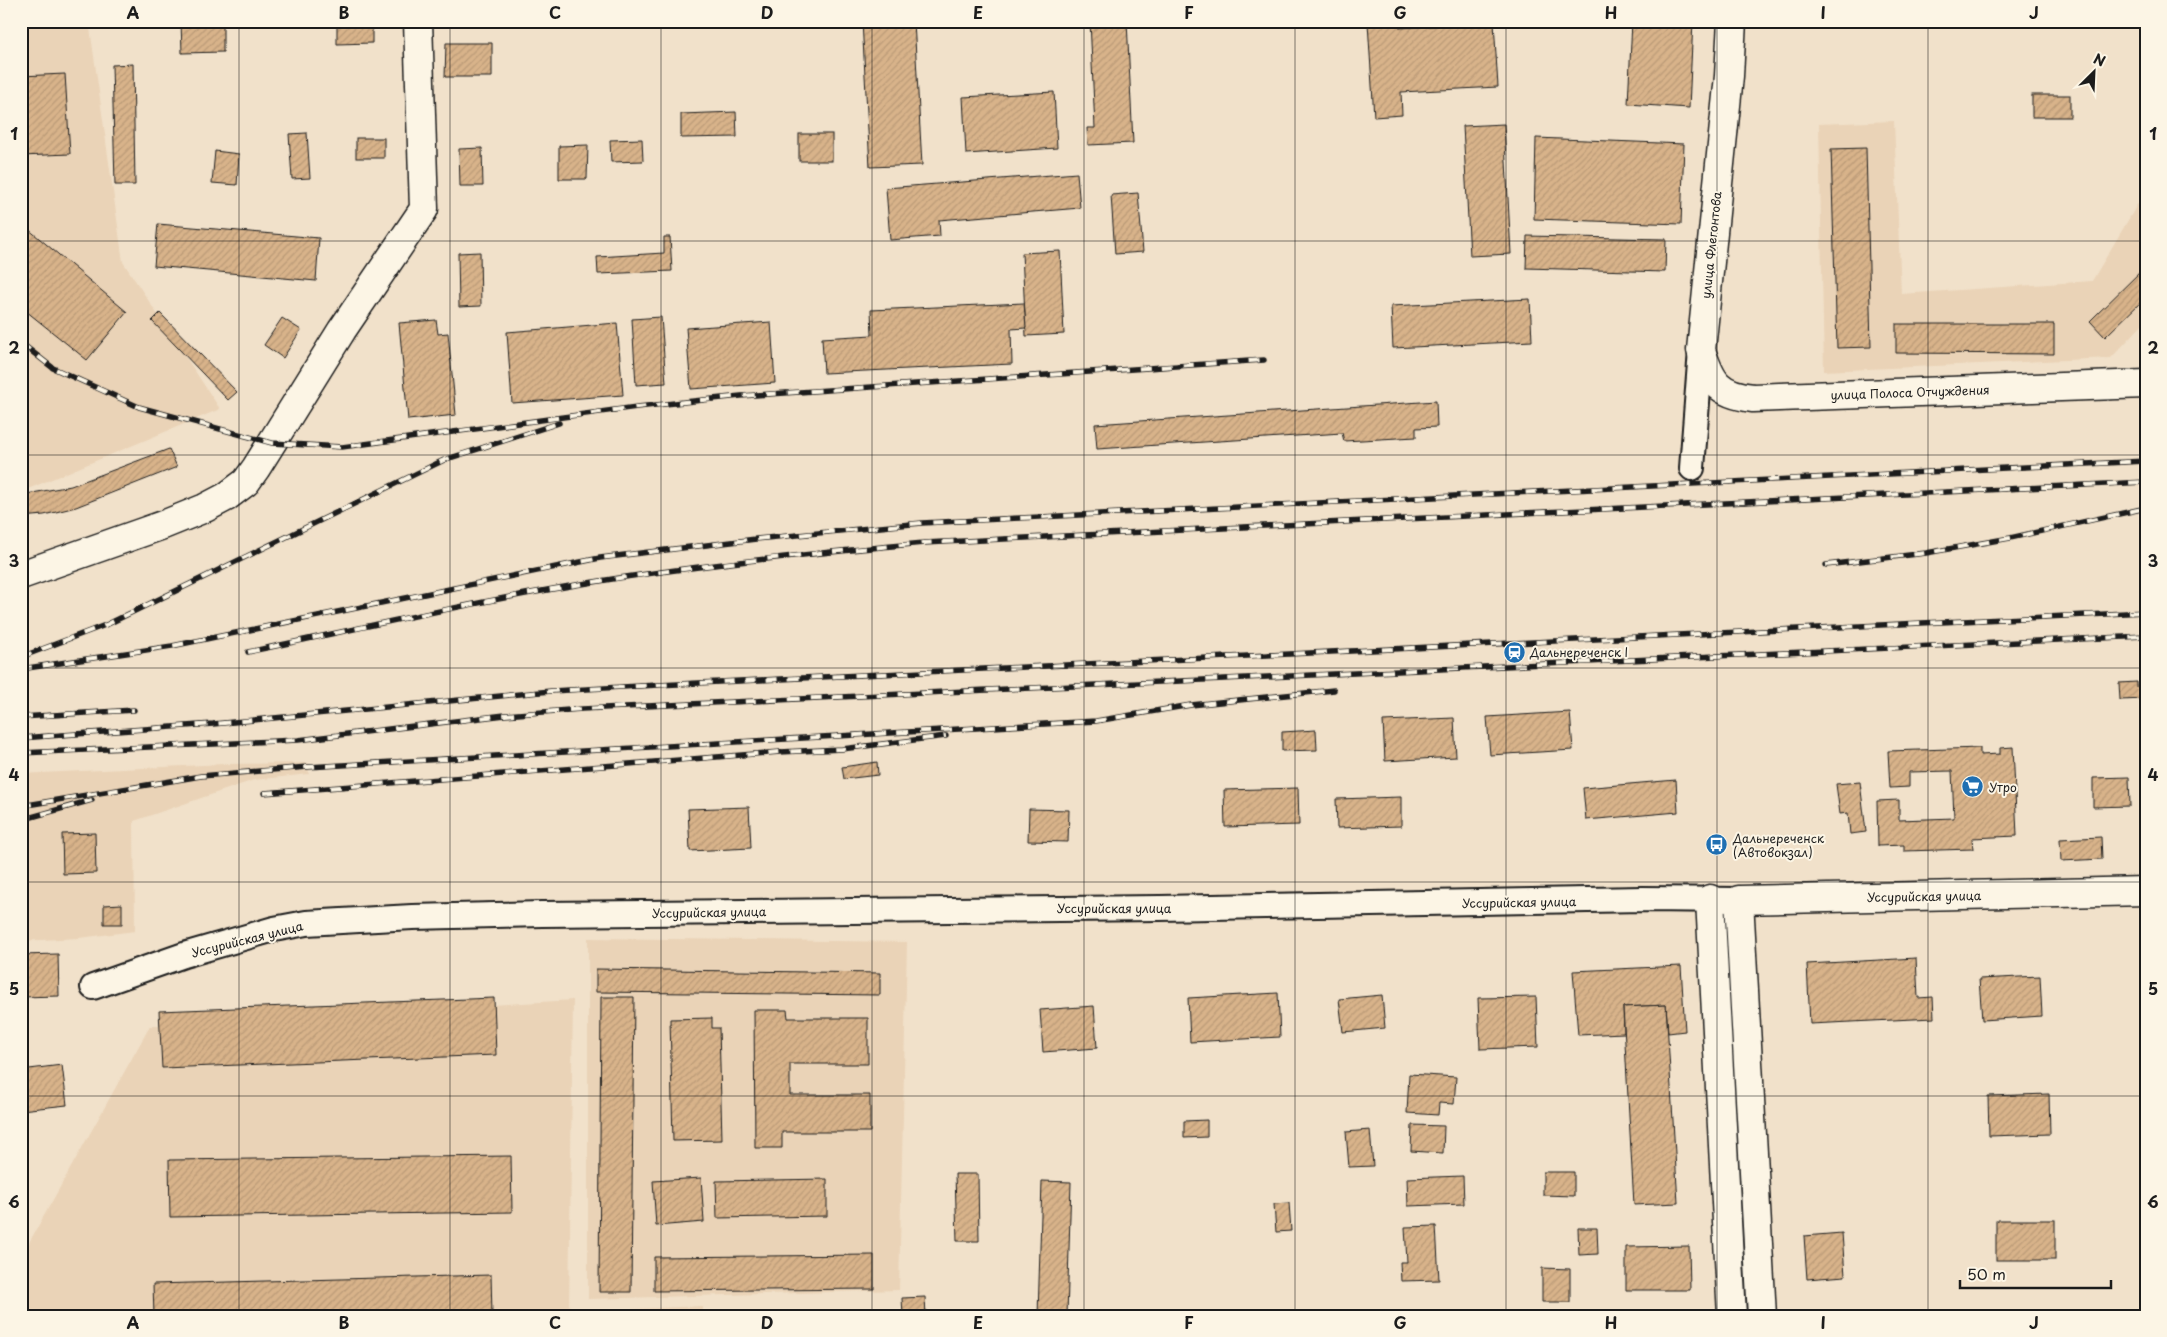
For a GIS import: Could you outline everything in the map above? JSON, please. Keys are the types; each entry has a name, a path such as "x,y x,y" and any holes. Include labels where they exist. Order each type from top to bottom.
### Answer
{"main road":[{"path":"21,575 163,525 205,508 226,497 246,482 342,330 424,209 418,21"},
{"name":"улица Флегонтова","path":"1701,350 1729,76 1732,21"},
{"name":"улица Полоса Отчуждения","path":"1701,350 1709,375 1714,383 1731,394 1753,398 2146,384"},
{"name":"Уссурийская улица","path":"1739,900 2146,891"},
{"path":"1710,899 1732,1316"},
{"path":"1739,900 1762,1316"}],"street":[{"name":"улица Флегонтова","path":"1692,468 1701,350"},
{"name":"Уссурийская улица","path":"93,987 184,955 274,929 306,924 412,917 1739,900"}],"shaded area":[{"path":"21,21 89,21 123,262 220,409 28,489 21,484"},
{"path":"1894,121 1901,294 2092,281 2146,190 2146,321 2111,358 1824,371 1819,124"},
{"path":"308,763 309,774 254,780 134,821 135,931 79,938 21,941 21,774 224,764"},
{"path":"588,938 907,942 899,1290 588,1299"},
{"path":"573,1000 569,1312 702,1306 702,1316 21,1316 21,1257 150,1026"}],"building":[{"path":"181,21 223,21 223,52 182,53"},
{"path":"337,21 372,21 372,43 337,44"},
{"path":"862,21 914,21 922,165 870,167"},
{"path":"1090,21 1127,21 1133,143 1088,145 1087,128 1095,128"},
{"path":"1400,21 1400,28 1494,22 1498,87 1401,92 1402,115 1374,117 1368,23"},
{"path":"1632,21 1693,21 1689,108 1628,104"},
{"path":"446,43 492,43 492,77 445,77"},
{"path":"133,64 135,185 115,185 112,65"},
{"path":"65,74 70,154 21,156 21,76"},
{"path":"1054,92 1057,148 966,154 963,97"},
{"path":"2032,95 2070,95 2070,117 2032,117"},
{"path":"736,112 737,137 681,138 681,114"},
{"path":"1504,124 1511,254 1470,256 1463,126"},
{"path":"307,133 310,178 292,179 289,134"},
{"path":"799,134 832,134 832,161 799,161"},
{"path":"356,138 384,138 384,158 356,158"},
{"path":"1536,138 1684,144 1681,224 1534,219"},
{"path":"642,139 643,161 611,162 610,140"},
{"path":"588,145 587,179 559,179 559,146"},
{"path":"482,148 483,186 460,186 459,149"},
{"path":"1866,148 1871,347 1837,348 1831,149"},
{"path":"215,151 239,154 237,185 212,183"},
{"path":"1077,173 1080,208 939,220 940,236 890,240 886,188"},
{"path":"1138,193 1143,252 1115,254 1111,195"},
{"path":"21,223 127,312 87,360 21,307"},
{"path":"158,224 319,238 316,281 154,266"},
{"path":"1527,236 1666,239 1665,272 1526,268"},
{"path":"664,237 670,237 672,271 598,274 597,257 664,253"},
{"path":"1060,251 1064,334 1026,336 1022,253"},
{"path":"480,252 481,306 459,307 458,253"},
{"path":"2146,266 2146,297 2105,337 2090,321"},
{"path":"1530,299 1532,341 1393,348 1391,306"},
{"path":"1024,303 1026,328 1011,329 1012,364 824,373 822,338 872,335 871,310"},
{"path":"160,313 237,392 228,400 152,321"},
{"path":"661,317 666,383 636,385 632,319"},
{"path":"282,318 301,330 283,358 264,345"},
{"path":"436,320 438,334 448,333 456,415 408,420 399,323"},
{"path":"771,322 775,383 691,389 686,328"},
{"path":"617,323 623,395 512,403 507,332"},
{"path":"1896,324 2054,324 2054,354 1896,353"},
{"path":"1436,401 1437,427 1416,428 1416,437 1344,441 1342,433 1097,449 1095,424"},
{"path":"169,449 177,467 76,507 44,515 21,517 21,495 71,486"},
{"path":"2137,682 2137,687 2146,687 2146,699 2120,700 2119,683"},
{"path":"1570,712 1573,750 1490,755 1487,717"},
{"path":"1454,718 1456,757 1385,761 1383,721"},
{"path":"1316,730 1317,750 1282,751 1282,732"},
{"path":"2013,747 2017,836 1972,838 1973,849 1904,851 1904,845 1878,846 1877,801 1899,800 1899,820 1954,818 1952,771 1909,772 1909,787 1890,788 1888,751 1980,748 1980,755 2000,754 2000,748"},
{"path":"877,762 878,775 844,779 842,767"},
{"path":"2129,777 2130,806 2093,807 2093,778"},
{"path":"1676,780 1678,812 1586,820 1583,788"},
{"path":"1860,782 1866,832 1850,834 1848,813 1840,814 1836,784"},
{"path":"1298,788 1299,825 1225,827 1224,790"},
{"path":"1401,797 1401,826 1337,828 1336,799"},
{"path":"749,807 751,848 690,851 688,809"},
{"path":"1029,809 1069,810 1068,842 1028,841"},
{"path":"95,833 96,873 63,874 62,834"},
{"path":"2101,837 2102,859 2061,861 2060,839"},
{"path":"122,904 122,924 104,924 104,905"},
{"path":"58,954 59,996 21,997 21,955"},
{"path":"1916,958 1918,998 1933,997 1934,1018 1810,1024 1807,964"},
{"path":"1681,966 1685,1031 1668,1033 1666,1005 1623,1007 1624,1033 1578,1035 1573,971"},
{"path":"596,969 880,973 880,995 596,992"},
{"path":"2040,976 2042,1016 1982,1020 1979,979"},
{"path":"1278,993 1280,1037 1190,1042 1188,998"},
{"path":"1382,995 1385,1028 1343,1032 1339,999"},
{"path":"601,997 634,997 631,1292 599,1292"},
{"path":"1536,997 1538,1047 1480,1049 1478,998"},
{"path":"494,998 496,1055 162,1068 159,1011"},
{"path":"1666,1005 1678,1203 1634,1205 1623,1007"},
{"path":"1094,1006 1097,1048 1043,1052 1040,1010"},
{"path":"754,1010 787,1010 788,1018 868,1018 868,1064 790,1064 790,1095 870,1095 870,1132 782,1132 782,1148 755,1148"},
{"path":"712,1018 712,1028 719,1028 722,1140 673,1141 670,1019"},
{"path":"62,1065 67,1105 21,1110 21,1070"},
{"path":"1409,1074 1456,1077 1454,1104 1439,1103 1438,1115 1407,1113"},
{"path":"2049,1094 2050,1134 1989,1136 1988,1096"},
{"path":"1207,1120 1207,1137 1184,1138 1184,1121"},
{"path":"1412,1125 1444,1126 1443,1153 1411,1151"},
{"path":"1370,1130 1373,1166 1349,1167 1346,1132"},
{"path":"511,1156 512,1212 170,1217 169,1160"},
{"path":"1543,1172 1574,1172 1574,1196 1543,1195"},
{"path":"955,1174 978,1174 979,1241 957,1241"},
{"path":"1463,1176 1464,1204 1408,1206 1407,1178"},
{"path":"701,1178 704,1222 656,1226 653,1181"},
{"path":"827,1179 827,1216 717,1218 716,1181"},
{"path":"1042,1181 1071,1182 1067,1316 1038,1316"},
{"path":"1289,1203 1291,1231 1276,1232 1274,1204"},
{"path":"1996,1220 2055,1220 2055,1260 1996,1260"},
{"path":"1436,1226 1439,1280 1401,1281 1400,1262 1407,1262 1405,1227"},
{"path":"1578,1228 1597,1228 1598,1254 1579,1255"},
{"path":"1842,1233 1845,1276 1807,1279 1804,1236"},
{"path":"1689,1246 1690,1290 1626,1290 1626,1247"},
{"path":"874,1255 874,1289 654,1291 654,1257"},
{"path":"1542,1268 1570,1269 1570,1302 1542,1302"},
{"path":"491,1275 492,1315 518,1316 154,1316 153,1284"},
{"path":"925,1297 926,1316 903,1316 902,1298"}],"railway":[{"path":"21,343 53,368 139,407 272,443 342,447 637,407 741,396 1264,360"},
{"path":"21,657 108,624 444,460 559,423"},
{"path":"21,669 172,646 600,558 756,539 922,523 2146,461"},
{"path":"248,652 556,588 762,559 924,543 2146,482"},
{"path":"1826,565 1926,553 2010,538 2146,508"},
{"path":"21,738 213,724 551,691 2146,612"},
{"path":"21,753 298,740 505,715 582,709 2146,636"},
{"path":"21,806 201,776 308,767 1096,721 1191,705 1334,690"},
{"path":"21,717 134,710"},
{"path":"264,793 780,752 842,749 946,736"},
{"path":"21,820 92,800"}],"place":[{"name":"Дальнереченск I","path":"1514,652"},
{"name":"Утро","path":"1973,787"},
{"name":"Дальнереченск (Автовокзал)","path":"1717,845"}]}
